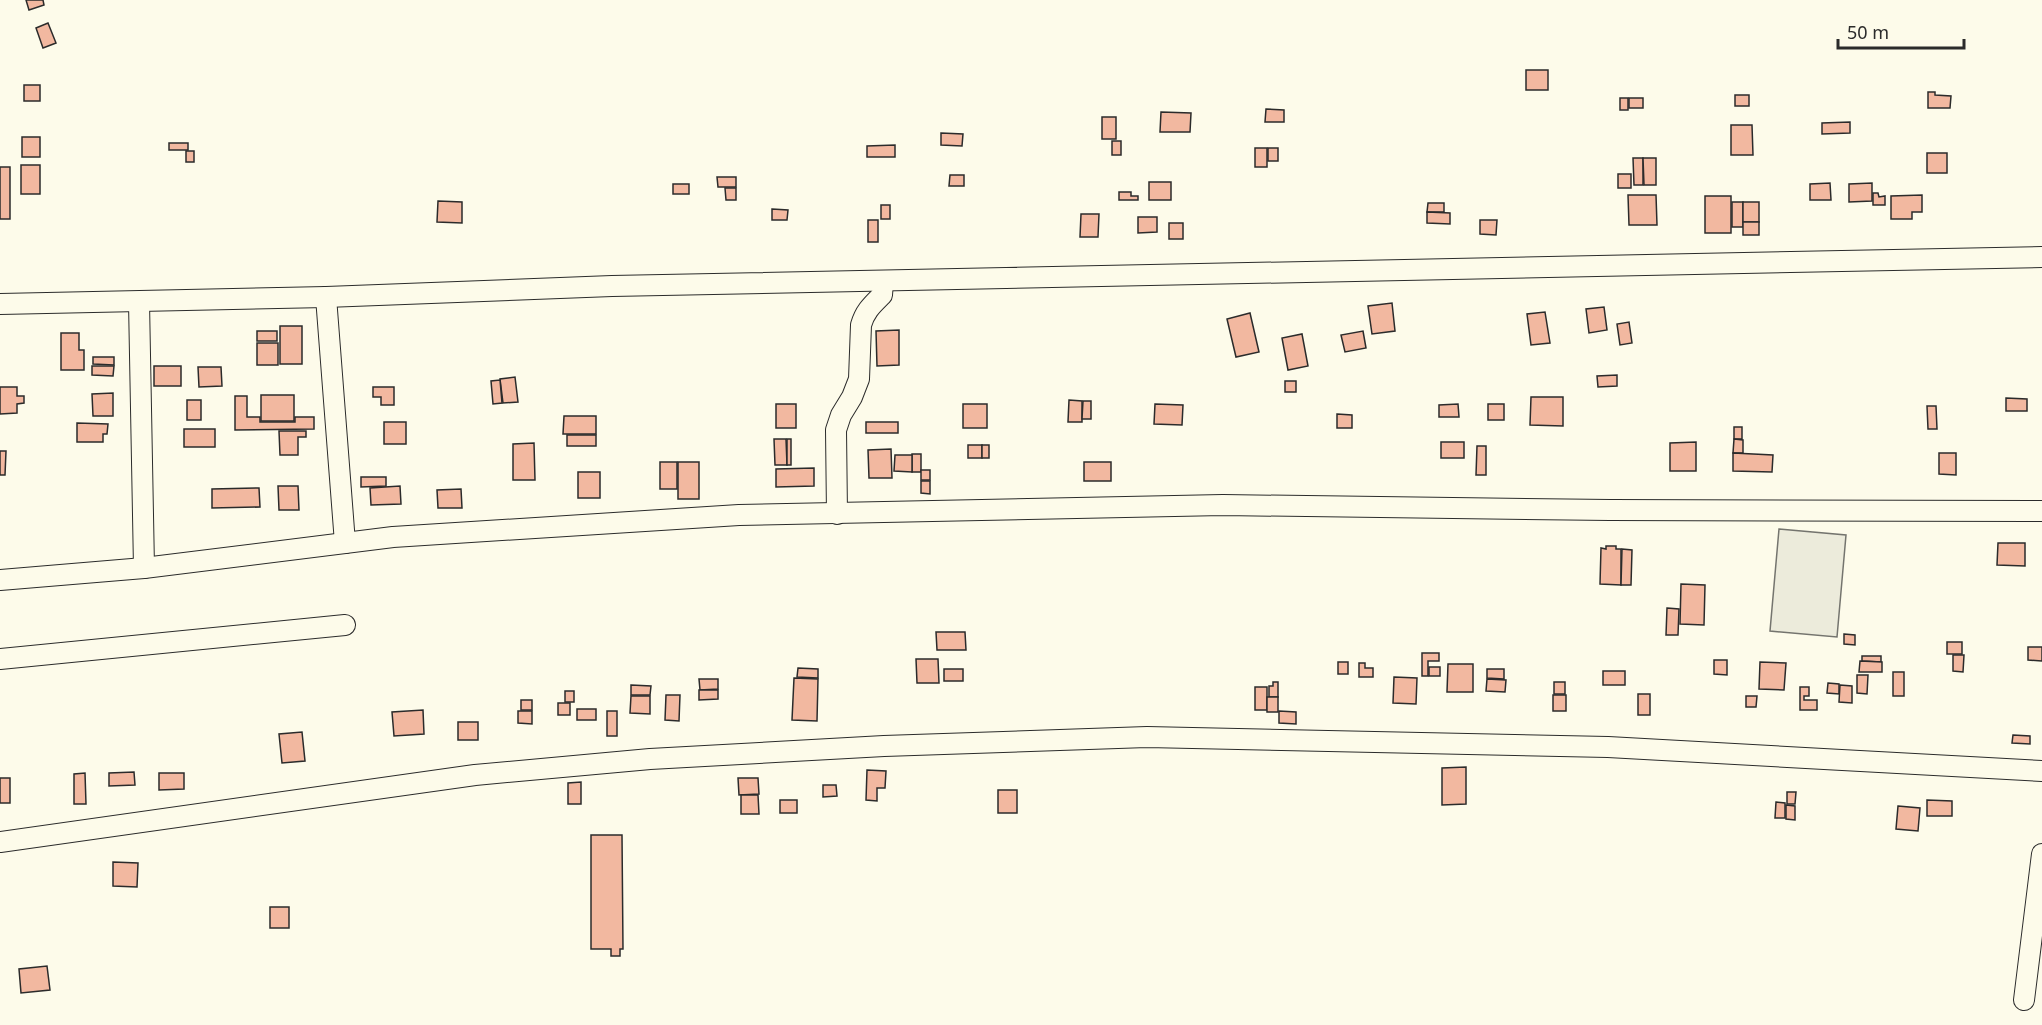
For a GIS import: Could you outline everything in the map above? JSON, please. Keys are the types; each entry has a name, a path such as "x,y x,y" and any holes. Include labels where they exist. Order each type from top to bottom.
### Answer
{"street":[{"path":"0,303 326,297 612,286 2042,257"},
{"path":"837,514 836,430 858,379 863,317 869,306 882,295 883,282"},
{"path":"326,297 345,543"},
{"path":"139,302 144,568"},
{"path":"0,580 144,568 393,537 728,516 1223,505 1610,510 2042,511"},
{"path":"0,659 345,625"},
{"path":"0,842 475,775 650,759 884,746 1123,738 1608,747 2042,771"},
{"path":"2024,1000 2042,854"}],"shaded area":[{"path":"1779,529 1846,535 1837,637 1770,631"}],"building":[{"path":"26,0 43,0 44,5 29,10"},
{"path":"48,23 56,43 43,48 36,28"},
{"path":"1526,70 1548,70 1548,90 1526,90"},
{"path":"24,85 40,85 40,101 24,101"},
{"path":"1928,92 1951,96 1950,108 1928,108"},
{"path":"1735,95 1749,95 1749,106 1735,106"},
{"path":"1620,98 1628,98 1628,110 1620,110"},
{"path":"1629,98 1643,98 1643,108 1629,108"},
{"path":"1266,109 1284,110 1284,122 1265,122"},
{"path":"1161,112 1191,113 1190,132 1160,132"},
{"path":"1102,117 1116,117 1116,139 1102,139"},
{"path":"1850,122 1850,133 1822,134 1822,123"},
{"path":"1731,125 1752,125 1753,155 1731,155"},
{"path":"941,133 963,134 962,146 941,145"},
{"path":"22,137 40,137 40,157 22,157"},
{"path":"1112,141 1121,141 1121,155 1112,155"},
{"path":"169,143 188,143 188,150 169,150"},
{"path":"895,145 895,157 867,157 867,146"},
{"path":"1255,148 1267,148 1267,167 1255,167"},
{"path":"1268,148 1278,148 1278,161 1268,161"},
{"path":"186,151 194,151 194,162 186,162"},
{"path":"1927,153 1947,153 1947,173 1927,173"},
{"path":"1633,158 1643,158 1643,185 1634,185"},
{"path":"1643,158 1656,158 1656,185 1644,185"},
{"path":"21,165 40,165 40,194 21,194"},
{"path":"0,167 10,167 10,219 0,219"},
{"path":"1618,174 1631,174 1631,188 1618,188"},
{"path":"950,175 964,175 964,186 949,186"},
{"path":"717,177 736,177 736,187 718,187"},
{"path":"1149,182 1171,182 1171,200 1149,200"},
{"path":"1830,183 1831,200 1810,200 1810,184"},
{"path":"1872,183 1872,201 1849,202 1849,184"},
{"path":"673,184 689,184 689,194 673,194"},
{"path":"725,188 736,188 736,200 726,200"},
{"path":"1119,192 1131,192 1131,196 1138,196 1138,200 1119,200"},
{"path":"1873,193 1878,193 1879,197 1885,196 1885,205 1873,205"},
{"path":"1628,195 1656,195 1657,225 1629,225"},
{"path":"1922,195 1922,212 1912,212 1912,219 1891,219 1891,196"},
{"path":"1705,196 1731,196 1731,233 1705,233"},
{"path":"438,201 462,202 462,223 437,222"},
{"path":"1732,202 1743,202 1743,227 1732,227"},
{"path":"1743,202 1759,202 1759,222 1743,222"},
{"path":"1428,203 1444,203 1444,212 1427,212"},
{"path":"881,205 890,205 890,219 881,219"},
{"path":"772,209 788,210 787,220 772,220"},
{"path":"1427,212 1450,213 1450,224 1427,223"},
{"path":"1081,214 1099,214 1098,237 1080,237"},
{"path":"1138,217 1157,217 1157,232 1138,233"},
{"path":"868,220 878,220 878,242 868,242"},
{"path":"1480,220 1497,220 1496,235 1480,234"},
{"path":"1743,222 1759,222 1759,235 1743,235"},
{"path":"1169,223 1183,223 1183,239 1169,239"},
{"path":"1392,303 1395,331 1372,334 1368,306"},
{"path":"1604,307 1607,330 1589,333 1586,309"},
{"path":"1545,312 1550,343 1531,345 1527,314"},
{"path":"1250,313 1259,352 1236,357 1227,319"},
{"path":"1629,322 1632,343 1620,345 1617,324"},
{"path":"280,326 302,326 302,364 280,364"},
{"path":"899,330 899,365 877,366 876,331"},
{"path":"257,331 277,331 277,341 257,341"},
{"path":"1363,331 1366,348 1345,352 1341,335"},
{"path":"61,333 79,333 79,350 84,350 84,370 61,370"},
{"path":"1302,334 1308,366 1288,370 1282,338"},
{"path":"257,343 278,343 278,365 257,365"},
{"path":"93,357 114,357 114,365 93,364"},
{"path":"92,366 114,366 113,376 92,375"},
{"path":"154,366 181,366 181,386 154,386"},
{"path":"198,367 221,367 222,386 199,387"},
{"path":"1617,375 1617,386 1598,387 1597,376"},
{"path":"515,377 518,402 503,403 500,379"},
{"path":"500,380 502,403 493,404 491,381"},
{"path":"1285,381 1296,381 1296,392 1285,392"},
{"path":"0,387 17,387 17,396 24,396 24,403 17,404 17,413 0,414"},
{"path":"373,387 394,387 394,405 381,405 381,397 373,397"},
{"path":"113,393 113,416 93,416 92,394"},
{"path":"261,395 294,395 294,421 261,421"},
{"path":"235,396 247,396 247,417 260,417 260,422 295,422 295,417 314,417 314,429 235,430"},
{"path":"1531,397 1563,397 1563,426 1530,425"},
{"path":"2006,398 2027,399 2027,411 2006,411"},
{"path":"187,400 201,400 201,420 187,420"},
{"path":"1069,400 1082,401 1082,422 1068,422"},
{"path":"1083,401 1091,401 1091,419 1082,419"},
{"path":"776,404 796,404 796,428 776,428"},
{"path":"963,404 987,404 987,428 963,428"},
{"path":"1155,404 1183,405 1182,425 1154,424"},
{"path":"1458,404 1459,417 1439,417 1439,405"},
{"path":"1488,404 1504,404 1504,420 1488,420"},
{"path":"1927,406 1936,406 1937,429 1928,429"},
{"path":"1337,414 1352,415 1352,428 1337,428"},
{"path":"564,416 596,416 596,434 563,434"},
{"path":"384,422 406,422 406,444 384,444"},
{"path":"866,422 898,422 898,433 866,433"},
{"path":"77,423 108,424 107,434 103,434 103,442 77,442"},
{"path":"1734,427 1742,427 1742,439 1734,439"},
{"path":"184,429 215,429 215,447 184,447"},
{"path":"279,431 306,431 306,437 298,437 298,455 280,455"},
{"path":"567,435 596,435 596,446 567,446"},
{"path":"774,439 786,439 787,465 775,465"},
{"path":"787,439 791,439 791,465 787,465"},
{"path":"1734,439 1743,440 1743,453 1733,453"},
{"path":"1441,442 1464,442 1464,458 1441,458"},
{"path":"1696,442 1696,471 1670,471 1670,443"},
{"path":"534,443 535,480 513,480 513,444"},
{"path":"968,445 982,445 982,458 968,458"},
{"path":"982,445 989,445 989,458 982,458"},
{"path":"1477,446 1486,446 1486,475 1476,475"},
{"path":"891,449 892,478 869,478 868,450"},
{"path":"0,451 6,451 5,475 0,475"},
{"path":"1733,453 1773,455 1772,472 1733,471"},
{"path":"1939,453 1956,453 1956,475 1939,474"},
{"path":"912,454 921,454 921,472 912,472"},
{"path":"895,455 912,455 912,472 894,471"},
{"path":"660,462 677,462 677,489 660,489"},
{"path":"678,462 699,462 699,499 678,499"},
{"path":"1084,462 1111,462 1111,481 1084,481"},
{"path":"814,468 814,486 776,487 776,469"},
{"path":"921,470 930,470 930,480 921,480"},
{"path":"578,472 600,472 600,498 578,498"},
{"path":"361,477 386,477 386,486 361,487"},
{"path":"921,481 930,481 930,494 921,493"},
{"path":"278,486 298,486 299,510 279,510"},
{"path":"400,486 401,504 371,505 370,488"},
{"path":"259,488 260,507 212,508 212,489"},
{"path":"461,489 462,508 438,508 437,490"},
{"path":"1998,543 2025,543 2025,566 1997,565"},
{"path":"1606,546 1616,546 1616,549 1621,549 1621,585 1600,584 1601,548 1606,549"},
{"path":"1622,549 1632,550 1631,585 1621,585"},
{"path":"1681,584 1705,585 1704,625 1680,624"},
{"path":"1667,608 1679,609 1678,635 1666,635"},
{"path":"936,632 965,632 966,650 937,650"},
{"path":"1844,634 1855,635 1855,645 1844,644"},
{"path":"1947,642 1962,642 1962,654 1947,654"},
{"path":"2028,647 2042,647 2042,661 2028,660"},
{"path":"1422,653 1439,653 1439,661 1428,661 1428,676 1422,676"},
{"path":"1953,655 1964,655 1963,672 1953,671"},
{"path":"1862,656 1881,656 1881,662 1862,661"},
{"path":"916,659 938,659 939,683 917,683"},
{"path":"1714,660 1727,660 1727,675 1714,674"},
{"path":"1860,661 1882,662 1882,672 1859,672"},
{"path":"1338,662 1348,662 1348,674 1338,674"},
{"path":"1760,662 1786,663 1784,690 1759,689"},
{"path":"1359,663 1365,663 1365,668 1373,668 1373,677 1359,677"},
{"path":"1448,664 1473,664 1473,692 1447,692"},
{"path":"1429,667 1440,667 1440,676 1429,676"},
{"path":"798,668 818,669 818,678 797,677"},
{"path":"944,669 963,669 963,681 944,681"},
{"path":"1487,669 1504,669 1504,679 1487,678"},
{"path":"1603,671 1625,671 1625,685 1603,685"},
{"path":"1893,672 1904,672 1904,696 1893,696"},
{"path":"1857,675 1868,675 1867,694 1857,693"},
{"path":"1394,677 1417,678 1416,704 1393,703"},
{"path":"794,678 818,679 817,721 792,720"},
{"path":"699,679 718,679 718,689 700,690"},
{"path":"1487,679 1506,680 1505,692 1486,691"},
{"path":"1273,682 1278,682 1278,697 1269,697 1269,686 1273,686"},
{"path":"1554,682 1565,682 1565,694 1554,694"},
{"path":"1828,683 1839,684 1839,694 1827,693"},
{"path":"631,685 651,686 650,695 631,695"},
{"path":"1840,685 1852,686 1852,703 1839,702"},
{"path":"1255,687 1267,687 1267,710 1255,710"},
{"path":"1800,687 1809,687 1809,696 1804,696 1804,700 1817,700 1817,710 1800,710"},
{"path":"699,690 718,690 718,699 699,700"},
{"path":"565,691 574,691 574,702 565,702"},
{"path":"1638,694 1650,694 1650,715 1638,715"},
{"path":"666,695 680,695 679,721 665,720"},
{"path":"1553,695 1566,695 1566,711 1553,711"},
{"path":"631,696 650,696 650,714 630,713"},
{"path":"1746,696 1757,696 1756,707 1746,707"},
{"path":"1267,697 1278,697 1278,712 1267,712"},
{"path":"521,700 532,700 532,710 521,710"},
{"path":"558,703 570,703 570,715 558,715"},
{"path":"577,709 596,709 596,720 577,720"},
{"path":"423,710 424,734 394,736 392,712"},
{"path":"518,711 532,711 532,724 518,723"},
{"path":"607,711 617,711 617,736 607,736"},
{"path":"1279,711 1296,712 1296,724 1279,723"},
{"path":"458,722 478,722 478,740 458,740"},
{"path":"302,732 305,761 282,763 279,734"},
{"path":"2013,735 2030,736 2030,744 2012,743"},
{"path":"1466,767 1466,804 1442,805 1442,768"},
{"path":"867,770 886,771 885,788 877,788 877,801 866,800"},
{"path":"134,772 135,785 109,786 109,773"},
{"path":"85,773 86,804 74,804 74,774"},
{"path":"159,773 184,773 184,789 159,790"},
{"path":"0,778 10,778 10,803 0,803"},
{"path":"738,778 758,778 759,794 739,795"},
{"path":"581,782 581,804 568,804 568,783"},
{"path":"823,785 836,785 837,796 823,797"},
{"path":"998,790 1017,790 1017,813 998,813"},
{"path":"1787,792 1796,792 1795,804 1787,804"},
{"path":"741,795 758,795 759,814 741,814"},
{"path":"780,800 797,800 797,813 780,813"},
{"path":"1927,800 1952,801 1952,816 1927,816"},
{"path":"1776,802 1785,803 1785,818 1775,818"},
{"path":"1786,805 1795,806 1795,820 1786,819"},
{"path":"1898,806 1920,808 1918,831 1896,829"},
{"path":"591,835 622,835 623,949 620,949 620,956 611,956 611,949 591,949"},
{"path":"113,862 138,863 137,887 113,886"},
{"path":"270,907 289,907 289,928 270,928"},
{"path":"47,966 50,990 21,993 19,969"}]}
